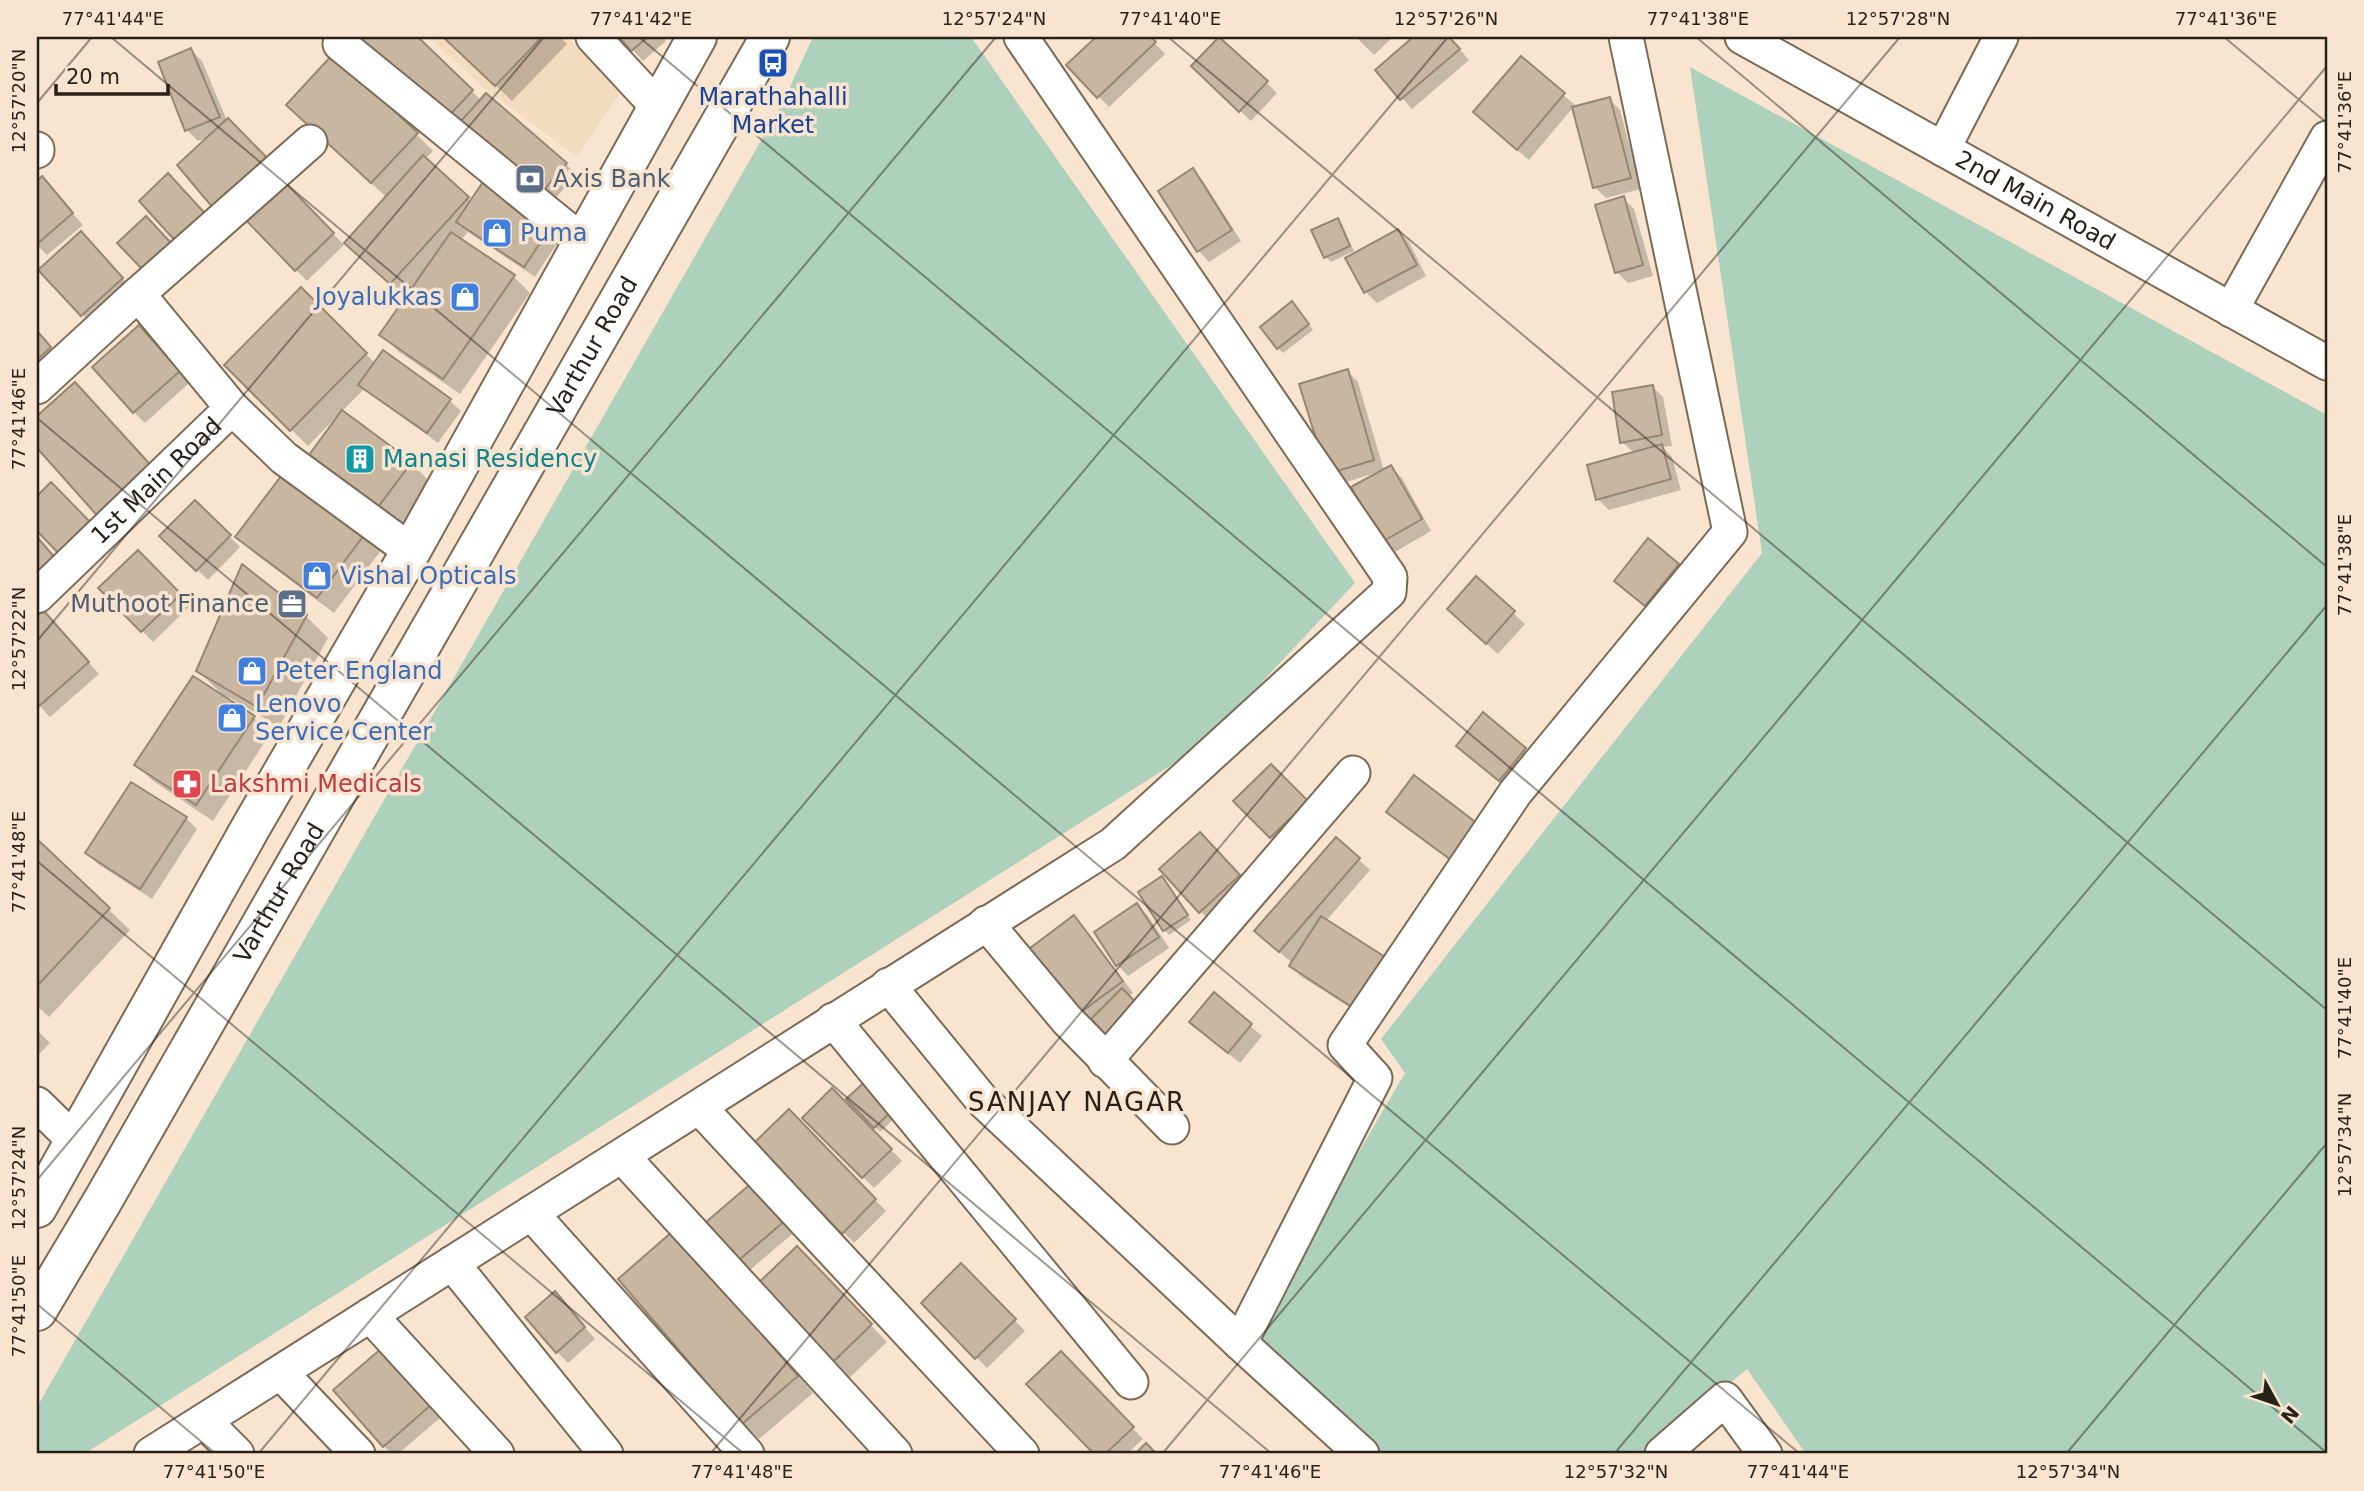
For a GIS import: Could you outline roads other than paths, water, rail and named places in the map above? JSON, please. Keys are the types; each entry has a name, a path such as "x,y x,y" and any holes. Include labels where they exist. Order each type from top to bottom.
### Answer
{"main road":[{"path":"37,1208 251,827 411,551 697,37"},
{"name":"Varthur Road","path":"37,1311 770,37"},
{"path":"251,827 300,854"}],"street":[{"path":"593,37 657,106"},
{"path":"151,1454 1113,844 1389,592 1390,577 1021,37"},
{"path":"1240,1343 1375,1077 1345,1045 1515,793 1730,532 1626,37"},
{"name":"2nd Main Road","path":"1742,37 2327,363"},
{"path":"1942,149 2001,37"},
{"path":"340,44 584,243"},
{"path":"2231,310 2327,138"},
{"path":"37,387 138,293 310,142"},
{"path":"138,293 232,408"},
{"name":"1st Main Road","path":"37,596 232,408 284,458 411,551"},
{"path":"1105,1061 1353,773"},
{"path":"986,923 1067,1020 1172,1127"},
{"path":"888,985 982,1100 1362,1454"},
{"path":"833,1020 1131,1382"},
{"path":"37,1104 75,1141"},
{"path":"699,1108 1022,1454"},
{"path":"623,1157 895,1454"},
{"path":"530,1213 747,1454"},
{"path":"452,1263 606,1454"},
{"path":"370,1315 497,1454"},
{"path":"281,1373 358,1454"},
{"path":"1662,1454 1725,1399 1766,1454"},
{"path":"204,1421 237,1454"}],"place":[{"name":"Marathahalli Market","path":"773,63"},
{"name":"Axis Bank","path":"530,179"},
{"name":"Puma","path":"497,233"},
{"name":"Joyalukkas","path":"465,297"},
{"name":"Manasi Residency","path":"360,459"},
{"name":"Vishal Opticals","path":"317,576"},
{"name":"Muthoot Finance","path":"292,604"},
{"name":"Peter England","path":"252,671"},
{"name":"Lenovo Service Center","path":"232,718"},
{"name":"Lakshmi Medicals","path":"187,784"}],"district":[{"name":"SANJAY NAGAR","path":"1077,1102"}]}
